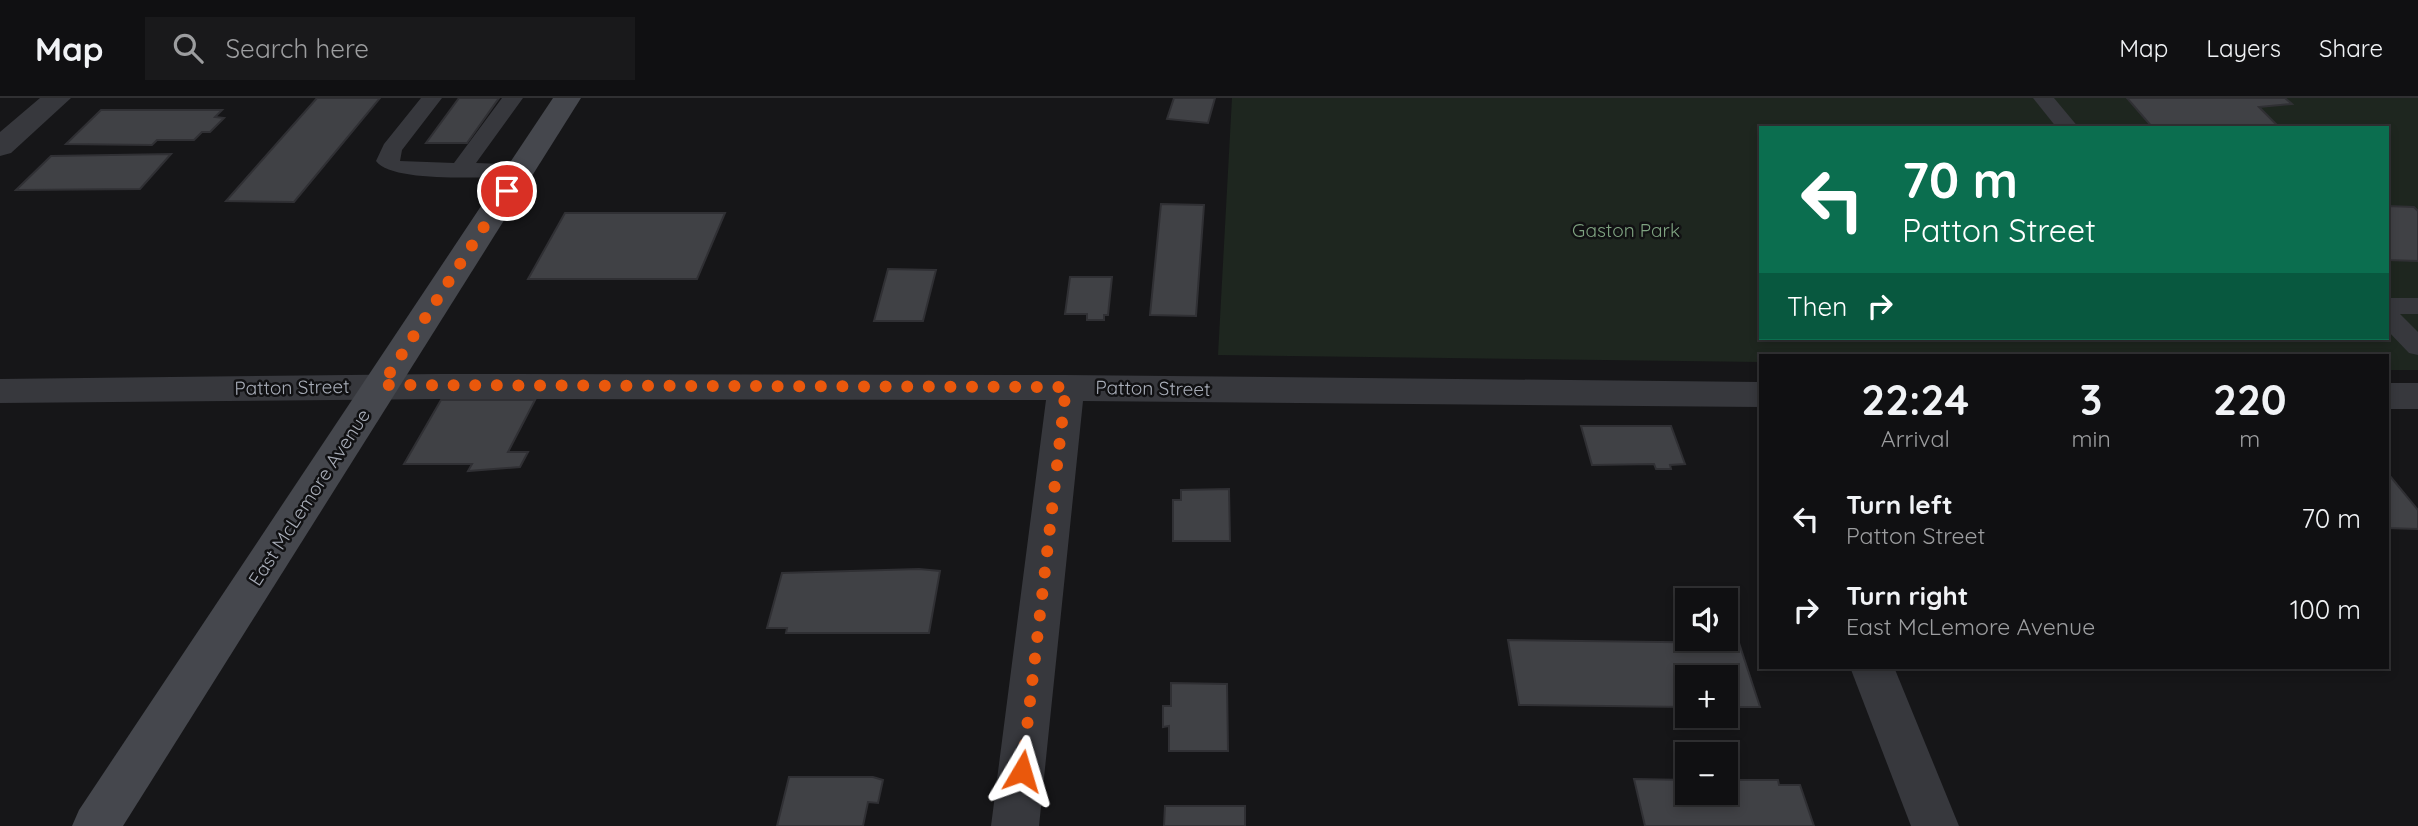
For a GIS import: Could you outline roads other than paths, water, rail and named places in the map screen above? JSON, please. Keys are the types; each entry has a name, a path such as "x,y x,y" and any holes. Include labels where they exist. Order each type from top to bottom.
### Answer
{"main road":[{"name":"East McLemore Avenue","path":"96,826 567,98"}],"street":[{"path":"0,148 57,98"},
{"name":"Patton Street","path":"0,391 382,385 1066,387 1759,395"},
{"path":"1015,826 1066,387"},
{"path":"2389,396 2418,396"},
{"path":"1873,669 1935,826"}],"lane":[{"path":"432,98 392,149 387,161 393,166 408,169 521,170"},
{"path":"460,170 513,98"},
{"path":"2043,98 2066,126"},
{"path":"2389,306 2418,306"},
{"path":"2389,317 2418,347"}],"park label":[{"name":"Gaston Park","path":"1626,230"}]}
